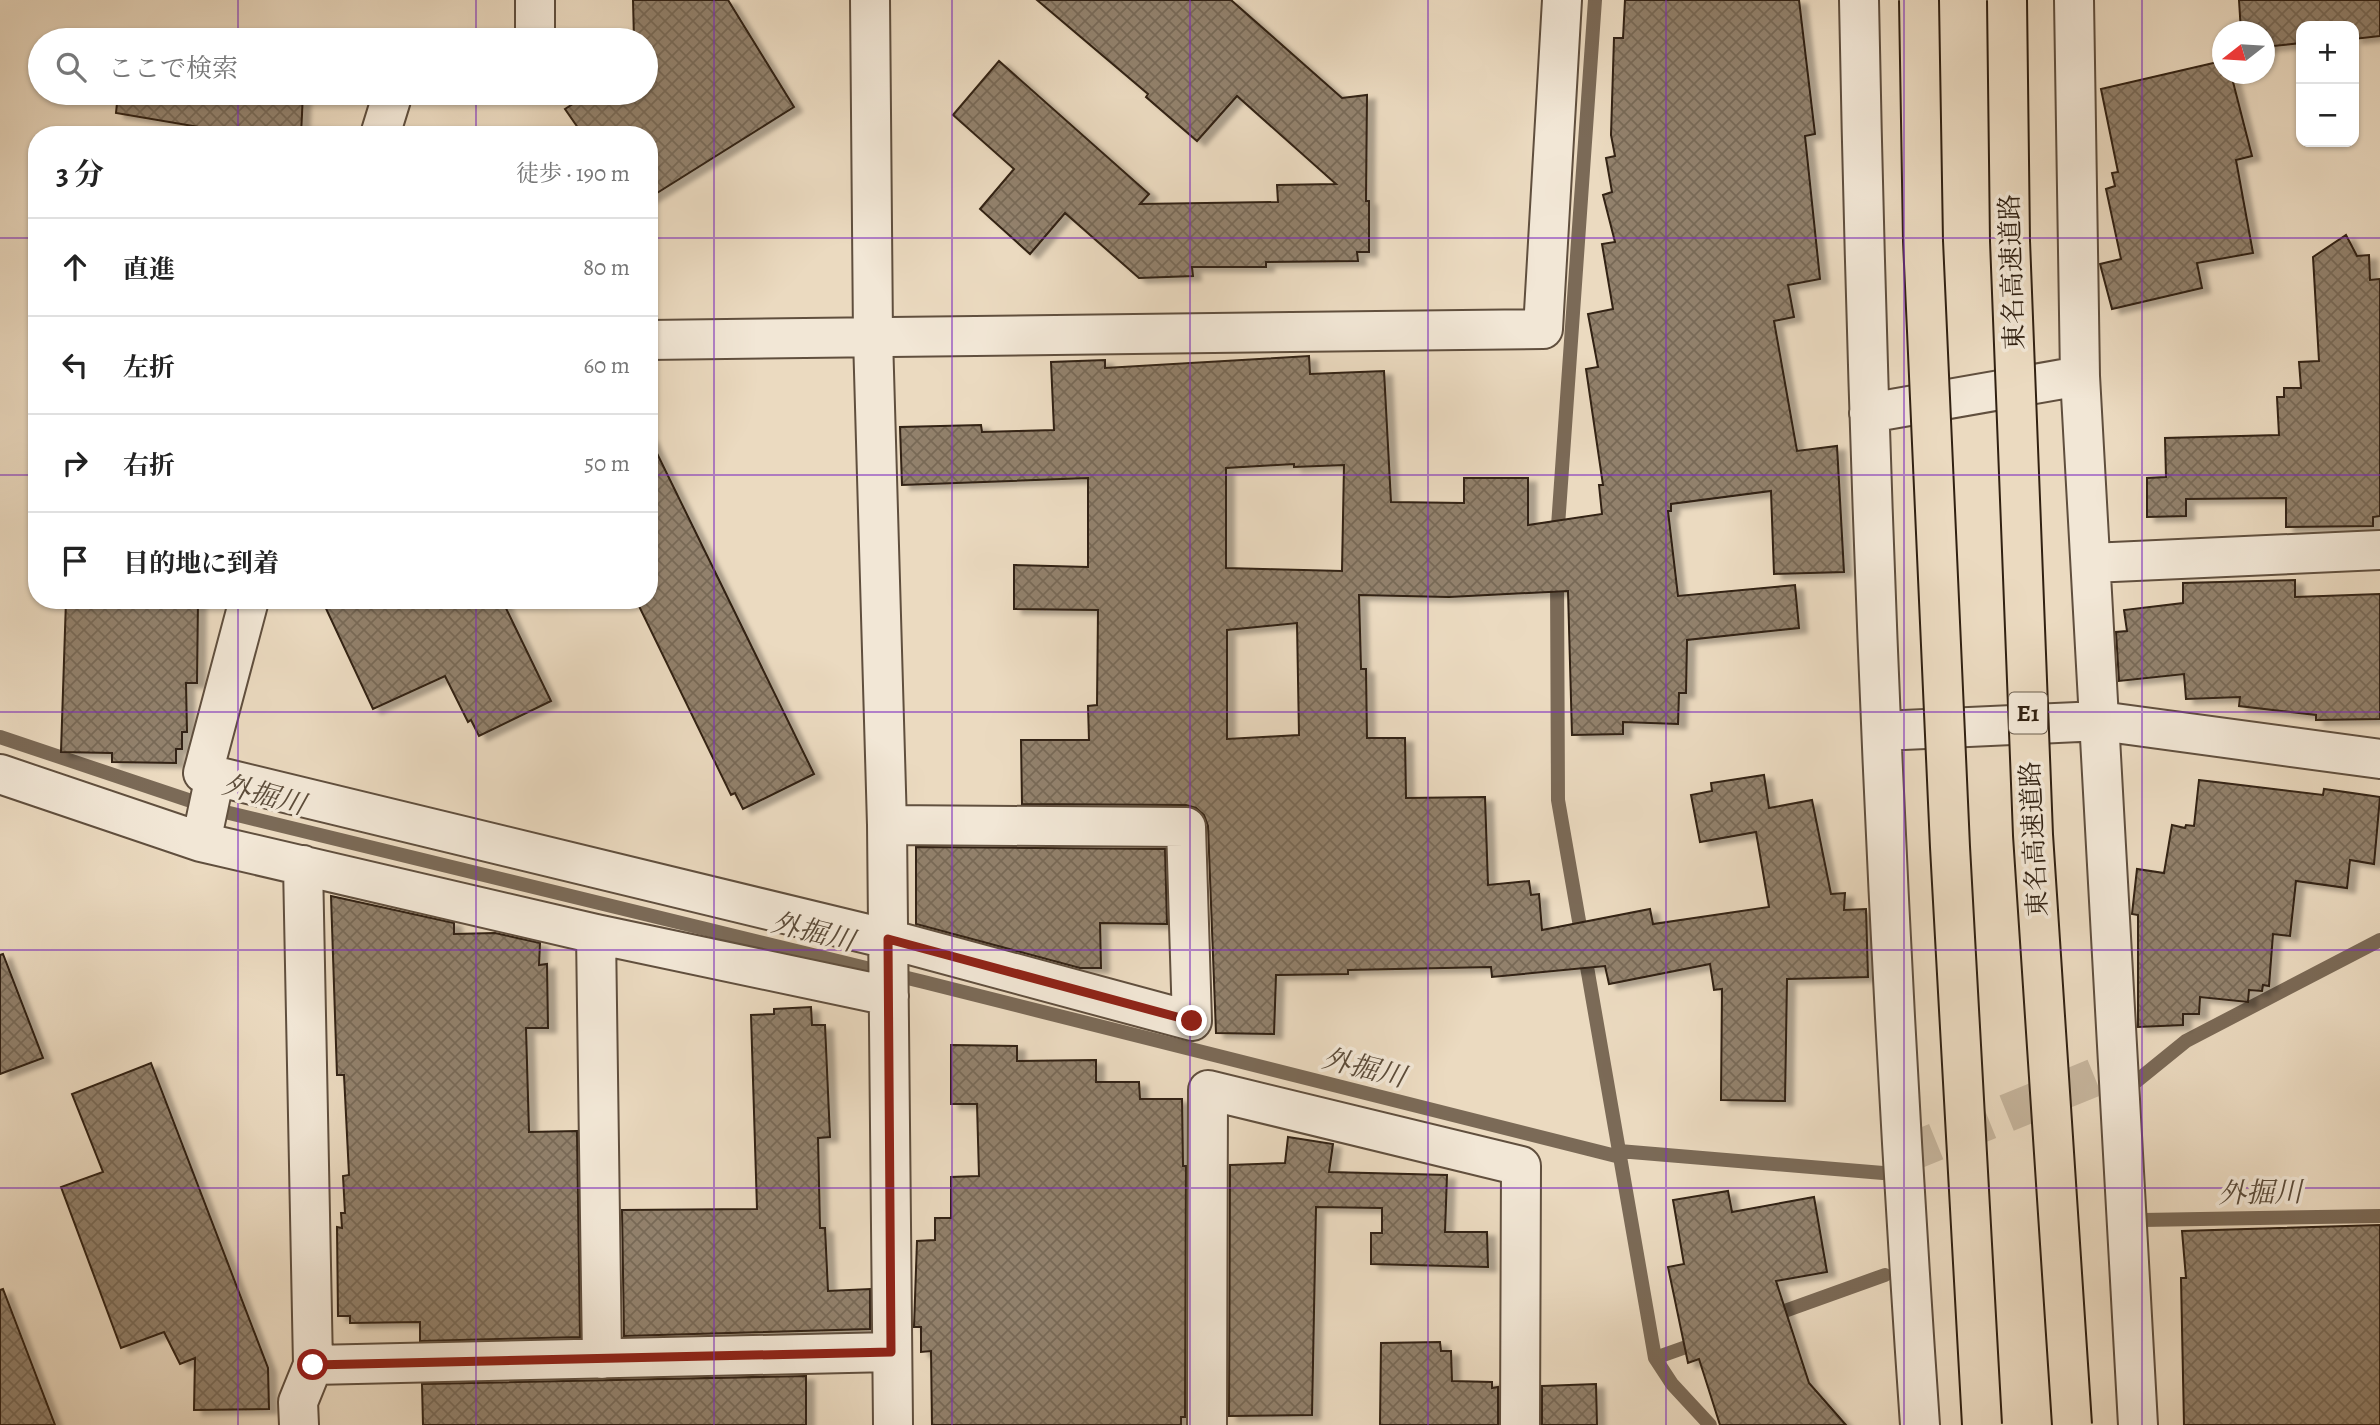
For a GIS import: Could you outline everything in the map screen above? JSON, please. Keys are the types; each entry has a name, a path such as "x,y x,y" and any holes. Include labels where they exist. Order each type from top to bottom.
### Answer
{"highway":[{"path":"1919,0 1923,255 1950,847 1982,1425"},
{"name":"東名高速道路","path":"2007,0 2010,241 2033,835 2071,1425"}],"street":[{"path":"535,0 535,28"},
{"path":"870,0 873,337 887,825 892,1425"},
{"path":"658,340 1544,329 1562,0"},
{"path":"1858,0 1869,413 1882,731 1901,1156 1920,1425"},
{"path":"2074,0 2080,376 2138,1425"},
{"path":"383,126 389,105"},
{"path":"1869,413 2080,376"},
{"path":"2091,563 2380,550"},
{"path":"247,609 203,773 888,939 1192,1021 1186,827 887,825"},
{"path":"1882,731 2100,722 2380,759"},
{"path":"0,774 201,842 596,934 889,996"},
{"path":"201,842 215,776"},
{"path":"299,1425 298,1402 313,1365 303,865"},
{"path":"596,934 602,1359"},
{"path":"1207,1425 1208,1090 1521,1166 1520,1425"},
{"path":"313,1365 891,1352"}],"building":[{"path":"633,0 728,0 794,107 658,192 658,126 577,126 565,109 571,105 658,105 658,28 634,28"},
{"path":"1037,0 1231,0 1342,98 1367,95 1366,201 1369,201 1369,252 1357,252 1358,261 1266,262 1266,267 1192,267 1193,276 1139,278 1065,213 1030,254 980,209 1014,169 953,115 999,61 1149,194 1140,204 1278,202 1277,185 1336,184 1237,96 1197,141 1146,97 1148,94"},
{"path":"1625,0 1799,0 1815,134 1805,136 1820,279 1788,285 1794,317 1774,321 1797,451 1837,446 1844,572 1774,574 1771,491 1671,504 1671,511 1668,511 1678,596 1795,585 1799,628 1687,640 1686,693 1679,693 1678,724 1623,722 1623,734 1572,735 1568,591 1449,597 1359,595 1361,669 1366,669 1367,738 1405,738 1406,798 1485,797 1488,885 1529,881 1531,895 1539,894 1542,930 1650,909 1653,924 1769,907 1756,832 1700,842 1691,795 1712,791 1711,783 1764,775 1769,808 1812,800 1831,894 1845,893 1844,910 1866,909 1868,977 1787,979 1785,1101 1721,1100 1722,989 1714,990 1710,964 1609,984 1605,966 1492,977 1491,967 1348,970 1348,974 1276,975 1274,1034 1216,1033 1208,826 1204,815 1196,808 1186,805 1022,804 1021,740 1089,740 1088,706 1097,705 1098,610 1014,609 1014,565 1088,567 1088,478 902,485 900,427 981,425 982,432 1054,430 1051,362 1105,360 1105,368 1309,356 1310,374 1384,371 1391,502 1464,503 1464,478 1528,478 1528,525 1602,514 1599,485 1603,485 1586,369 1598,367 1588,314 1613,309 1602,244 1615,242 1603,195 1612,192 1606,158 1615,156 1611,135 1614,38 1623,38","holes":["1294,464 1294,467 1344,465 1342,571 1226,568 1226,468","1297,623 1299,735 1227,739 1227,630"]},
{"path":"2239,0 2380,0 2380,36 2359,38 2359,21 2296,21 2296,44 2275,46 2275,21 2240,21"},
{"path":"2212,63 2212,84 2234,84 2252,156 2236,160 2253,253 2197,263 2202,288 2112,309 2100,264 2121,259 2106,189 2115,186 2112,173 2118,172 2101,89"},
{"path":"117,105 302,105 301,126 193,126 116,113"},
{"path":"2346,235 2357,256 2369,255 2370,280 2380,279 2380,516 2373,517 2373,526 2286,527 2286,498 2186,499 2186,516 2147,517 2147,478 2166,477 2165,438 2279,435 2277,397 2284,397 2284,388 2301,388 2299,362 2319,361 2313,257"},
{"path":"658,455 814,774 743,809 735,793 731,795 640,609 658,609"},
{"path":"2295,580 2295,597 2380,594 2380,719 2316,720 2316,715 2239,706 2240,697 2186,699 2184,674 2119,681 2116,632 2127,631 2124,610 2183,603 2183,583"},
{"path":"66,609 198,609 197,683 186,683 187,732 182,732 182,749 176,749 176,763 112,762 112,753 61,752"},
{"path":"326,609 506,609 551,701 479,736 471,720 468,722 445,676 373,709"},
{"path":"2199,780 2323,795 2324,789 2380,797 2374,864 2350,860 2347,888 2296,881 2290,936 2273,934 2269,986 2263,985 2262,991 2249,990 2248,1002 2200,997 2199,1014 2183,1014 2183,1025 2138,1027 2138,915 2132,914 2137,869 2164,873 2172,825 2185,828 2186,825 2194,826"},
{"path":"916,847 1165,849 1167,924 1100,923 1101,968 1080,968 916,924"},
{"path":"331,896 454,923 454,934 495,933 540,943 539,965 547,964 548,1028 526,1028 529,1132 577,1131 580,1337 420,1341 420,1322 350,1323 350,1316 338,1316 337,1227 342,1228 341,1213 345,1213 343,1176 349,1175 344,1075 337,1075"},
{"path":"3,954 43,1058 0,1074 0,955"},
{"path":"811,1007 812,1025 825,1025 830,1137 818,1138 820,1228 825,1228 828,1291 870,1289 870,1329 624,1336 622,1210 757,1209 751,1015 774,1014 774,1009"},
{"path":"951,1045 1017,1046 1017,1061 1096,1060 1096,1082 1139,1082 1140,1099 1182,1099 1183,1166 1186,1166 1185,1417 1181,1417 1181,1425 932,1425 931,1351 921,1352 921,1327 914,1327 917,1241 935,1240 935,1218 951,1218 951,1177 979,1176 977,1104 951,1104"},
{"path":"151,1063 268,1368 269,1409 194,1410 195,1358 180,1364 164,1332 121,1348 61,1187 103,1172 72,1094"},
{"path":"1288,1137 1333,1144 1329,1172 1447,1175 1445,1232 1487,1232 1488,1267 1371,1264 1371,1233 1382,1233 1382,1208 1316,1207 1312,1415 1229,1416 1230,1165 1285,1163"},
{"path":"1728,1191 1732,1212 1814,1197 1827,1272 1776,1281 1809,1383 1846,1425 1720,1425 1699,1359 1688,1363 1668,1267 1684,1264 1673,1200"},
{"path":"2380,1225 2380,1425 2184,1425 2181,1278 2186,1278 2182,1231"},
{"path":"3,1289 55,1425 0,1425 0,1290"},
{"path":"1440,1342 1441,1351 1451,1351 1452,1381 1492,1382 1492,1388 1498,1387 1498,1425 1380,1425 1381,1343"},
{"path":"806,1376 806,1425 423,1425 422,1384"},
{"path":"1596,1384 1597,1425 1542,1425 1542,1386"}],"waterway":[{"path":"1557,540 1595,0"},
{"path":"1557,574 1558,800 1655,1358 1672,1384 1710,1425"},
{"name":"外掘川","path":"0,737 221,811 924,982 1620,1157"},
{"path":"2133,1084 2186,1041 2380,940"},
{"path":"1619,1151 1883,1173"},
{"name":"外掘川","path":"2142,1220 2380,1216"},
{"name":"外掘川","path":"1768,1317 1885,1275"},
{"name":"外掘川","path":"1655,1358 1703,1341"}],"tunnel":[{"path":"1901,1156 2118,1068"}],"route":[{"path":"313,1365 891,1352 888,939 1192,1021"}]}
